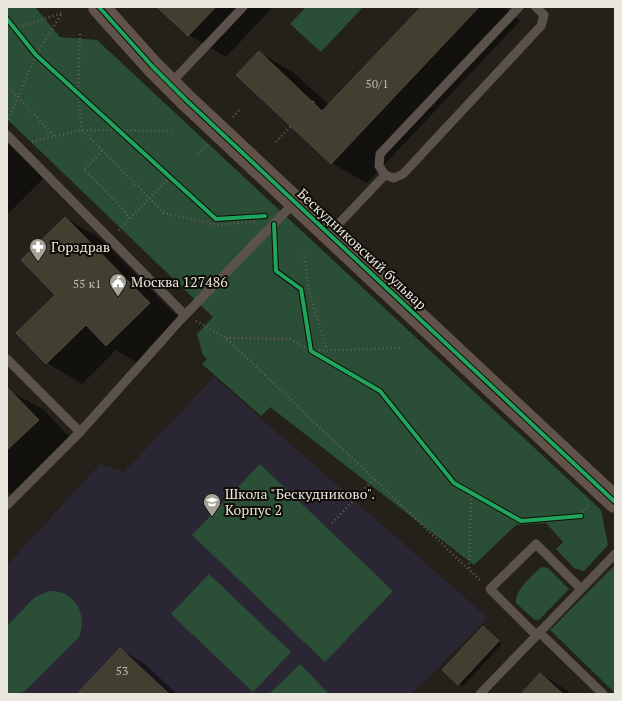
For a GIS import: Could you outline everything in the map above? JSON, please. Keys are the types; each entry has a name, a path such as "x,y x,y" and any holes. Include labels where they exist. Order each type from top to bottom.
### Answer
{"street":[{"name":"Бескудниковский бульвар","path":"99,7 146,60 170,84 615,502"}],"lane":[{"path":"170,84 244,7"},
{"path":"519,7 380,154 379,166 384,175 394,178 403,174 542,26 544,15 536,7"},
{"path":"7,135 185,314"},
{"path":"329,234 384,175"},
{"path":"7,505 80,432 185,314 295,202"},
{"path":"7,359 80,432"},
{"path":"581,589 536,544 490,589 603,694"},
{"path":"480,694 615,554"}],"path":[{"path":"7,31 62,12 36,55 7,123"},
{"path":"11,24 19,34"},
{"path":"80,34 78,93 82,130 102,151 164,213 219,225 258,219"},
{"path":"32,50 41,60"},
{"path":"7,85 17,98 54,136"},
{"path":"73,88 84,97"},
{"path":"232,118 240,109"},
{"path":"115,126 126,136"},
{"path":"276,142 291,126"},
{"path":"18,146 82,130 174,131"},
{"path":"198,154 208,143"},
{"path":"102,151 84,170 117,202 130,219"},
{"path":"165,172 176,182"},
{"path":"110,240 170,177"},
{"path":"230,218 258,219"},
{"path":"304,253 309,291 327,350"},
{"path":"185,314 226,338 490,589"},
{"path":"226,338 290,339 318,355"},
{"path":"310,343 311,351"},
{"path":"311,351 401,348"},
{"path":"332,523 374,479"},
{"path":"465,490 477,496"},
{"path":"469,569 471,493"},
{"path":"574,517 580,516 592,501"}],"shaded area":[{"name":"Школа \"Бескудниково\". Корпус 2","path":"214,377 488,618 411,694 7,694 7,561 9,563 100,464 124,472"}],"green space":[{"path":"7,7 35,7 60,37 97,40 601,510 608,545 584,571 574,568 556,549 563,542 546,523 516,525 474,565 270,407 261,416 202,364 207,359 203,355 197,334 213,317 7,119"},
{"path":"306,7 363,7 321,52 290,24"},
{"path":"260,464 393,591 325,662 192,535"},
{"path":"615,565 615,693 550,630"},
{"path":"542,567 548,568 569,589 539,620 535,620 516,603 516,598 524,584"},
{"path":"209,574 291,652 253,692 171,614"},
{"path":"49,591 66,595 77,605 82,620 79,637 25,691 17,694 7,694 7,626 35,597"},
{"path":"300,664 328,693 269,694"}],"building":[{"path":"157,7 216,7 188,36"},
{"path":"421,7 479,7 331,164 236,75 259,51 322,111"},
{"path":"65,217 150,303 106,346 86,325 46,364 16,333 55,295 21,260"},
{"path":"7,387 39,420 7,450"},
{"path":"483,626 499,641 458,685 442,670"},
{"path":"120,648 169,694 77,694"},
{"path":"540,673 563,694 521,694"}],"cycle path":[{"path":"99,7 152,66 186,100 615,502"},
{"path":"7,19 36,55 216,219 265,216"},
{"path":"274,224 276,271 301,289 311,351 380,391 454,483 521,521 581,516"}],"place":[{"name":"Горздрав","path":"38,262"},
{"name":"Москва 127486","path":"118,297"},
{"name":"Школа \"Бескудниково\". Корпус 2","path":"212,517"}]}
